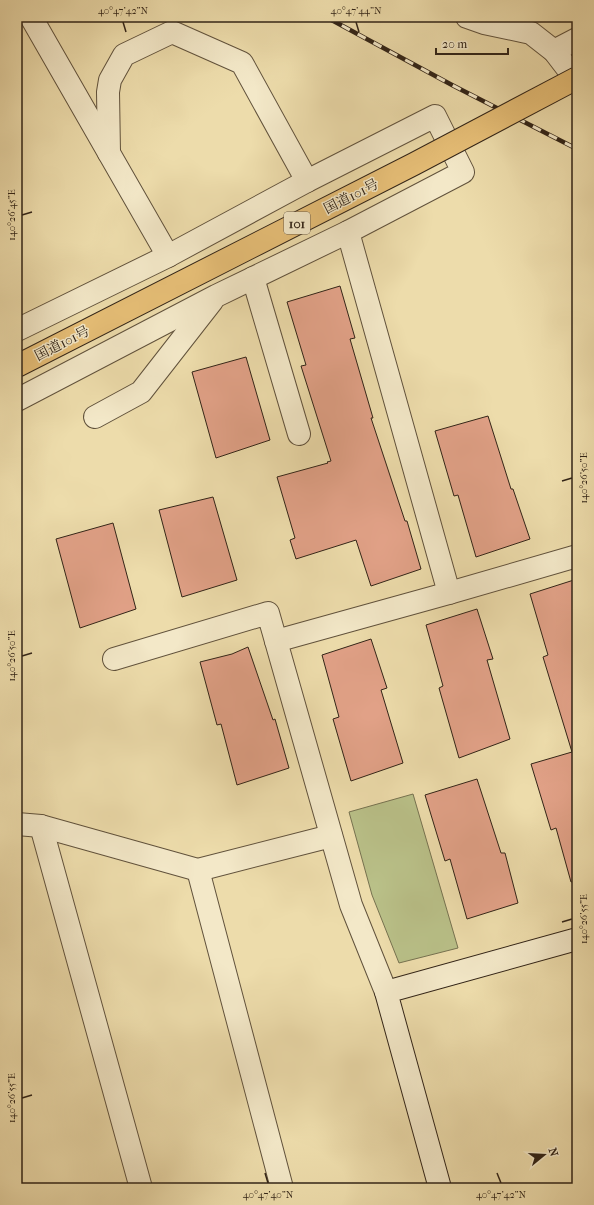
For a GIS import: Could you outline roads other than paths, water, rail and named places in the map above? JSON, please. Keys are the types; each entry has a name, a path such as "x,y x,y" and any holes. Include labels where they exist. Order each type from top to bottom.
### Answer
{"highway":[{"name":"国道101号","path":"17,366 577,80"}],"street":[{"path":"32,17 168,256"},
{"path":"468,17 484,23 531,33 554,51 577,80"},
{"path":"109,153 108,92 110,80 124,55 172,32 242,64 307,181"},
{"path":"554,51 577,39"},
{"path":"17,330 168,256 307,181 435,116 463,172 348,232 216,296 17,400"},
{"path":"348,232 449,593"},
{"path":"253,278 299,434"},
{"path":"95,417 141,392 216,296"},
{"path":"276,641 577,556"},
{"path":"114,659 268,613 351,905 386,992 440,1188"},
{"path":"17,824 41,826 198,870 332,836"},
{"path":"41,826 142,1188"},
{"path":"198,870 282,1188"},
{"path":"386,992 577,939"}],"railway":[{"path":"326,17 452,85 577,149"}]}
